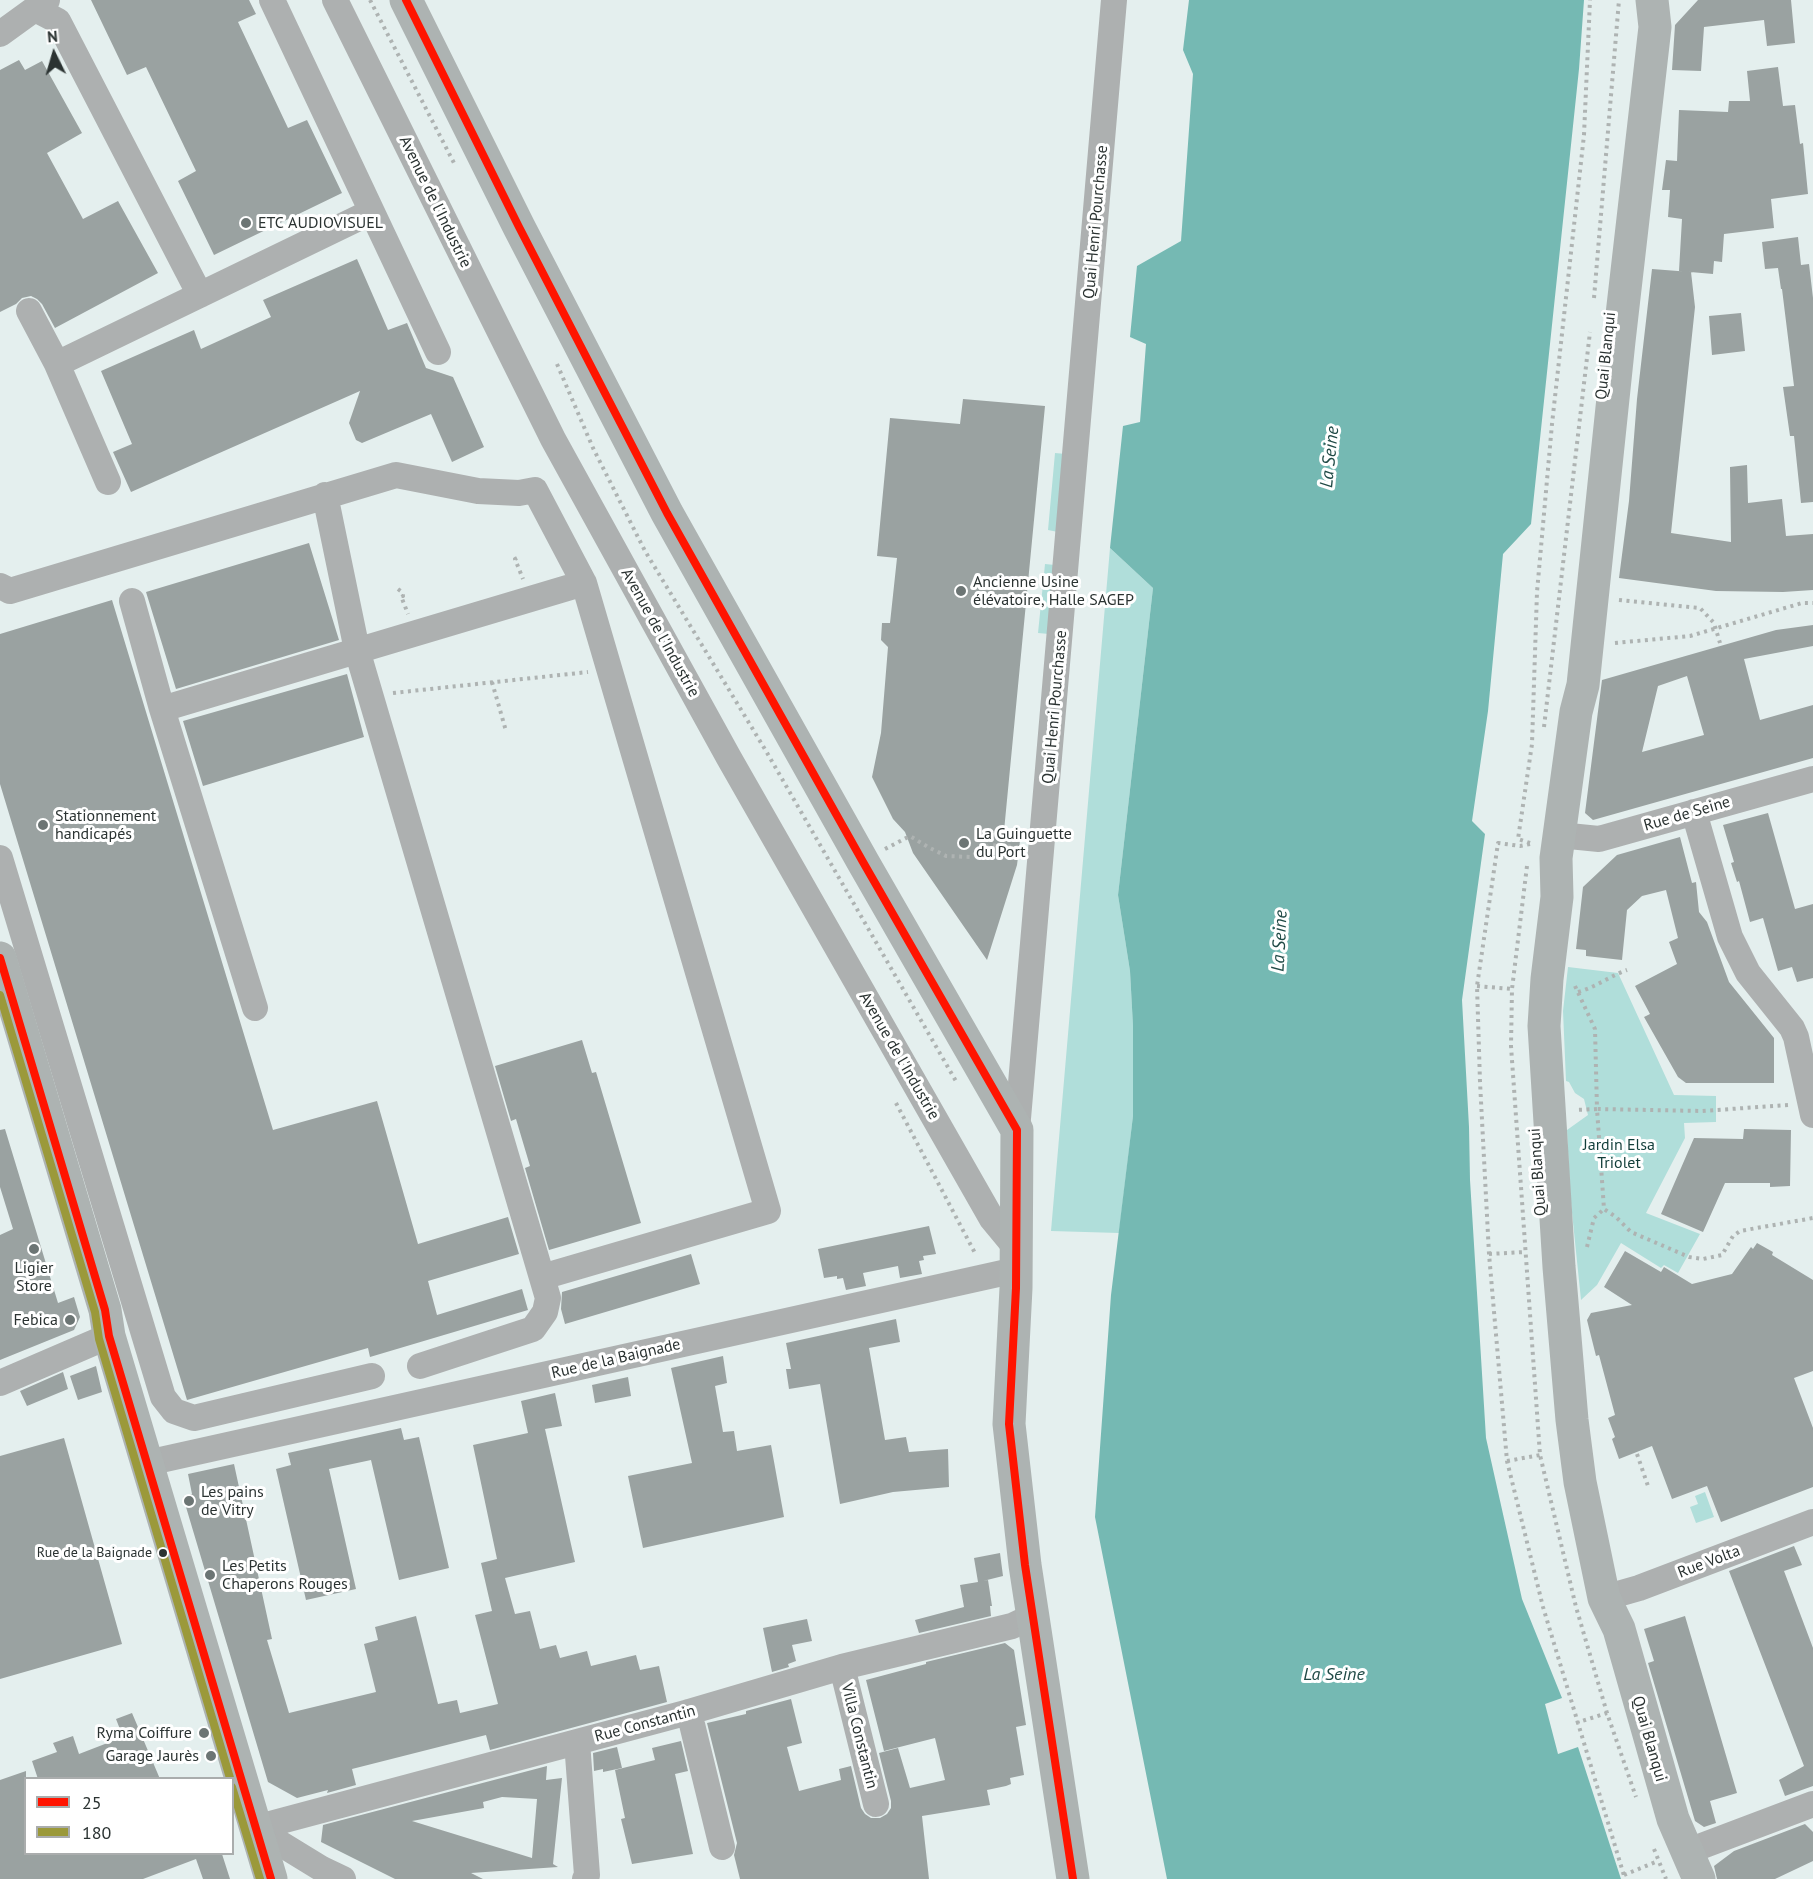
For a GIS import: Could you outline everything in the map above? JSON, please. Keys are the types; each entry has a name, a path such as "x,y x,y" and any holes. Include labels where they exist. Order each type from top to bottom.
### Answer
{"main road":[{"path":"406,0 519,227 667,513 851,842 1017,1130"},
{"name":"Quai Blanqui","path":"1576,712 1570,695 1574,639 1625,182 1638,26 1645,0"},
{"name":"Quai Blanqui","path":"1652,0 1655,27 1620,329 1583,685 1576,712 1558,847 1542,891 1529,1028 1558,1435 1564,1462 1580,1482 1604,1598 1601,1633 1672,1857 1681,1868"},
{"path":"3,979 105,1310 109,1336 270,1879"},
{"name":"Quai Henri Pourchasse","path":"1017,1130 1016,1259 1009,1424 1033,1616 1073,1879"}],"street":[{"path":"272,0 438,352"},
{"name":"Avenue de l'Industrie","path":"335,0 553,439 729,758 1016,1259"},
{"name":"Quai Henri Pourchasse","path":"1017,1130 1114,0"},
{"path":"0,34 41,4 58,21 200,295"},
{"path":"57,364 371,212"},
{"path":"29,311 57,364 108,482"},
{"path":"0,586 10,591 396,475 478,491 519,493 535,490 584,583 768,1211 542,1277"},
{"path":"325,495 357,650 548,1298 544,1312 533,1329 420,1366"},
{"path":"162,709 584,583"},
{"path":"132,601 162,709 255,1008"},
{"name":"Rue de Seine","path":"1558,847 1599,839 1813,778"},
{"path":"1694,812 1730,937 1748,973 1791,1028 1804,1034 1811,1109"},
{"path":"0,858 163,1397 174,1411 194,1418 372,1376"},
{"name":"Rue de la Baignade","path":"147,1463 1016,1259"},
{"path":"0,1383 109,1336"},
{"name":"Rue Volta","path":"1604,1598 1639,1588 1813,1522"},
{"name":"Rue Constantin","path":"255,1828 689,1712 842,1668 1011,1626 1033,1616"},
{"name":"Villa Constantin","path":"842,1668 876,1804"},
{"path":"689,1712 722,1847"},
{"path":"576,1742 587,1875 585,1879"},
{"path":"1681,1868 1812,1805"},
{"path":"255,1828 322,1869 343,1879"}],"path":[{"path":"1590,0 1584,135 1552,424 1538,592 1532,744 1518,839 1530,844 1521,846 1498,843 1477,986 1480,1082 1489,1254 1507,1461 1543,1607 1624,1877 1681,1868"},
{"path":"1611,599 1700,608 1714,623 1720,643"},
{"path":"1605,644 1690,636 1802,603 1813,603"},
{"path":"389,683 392,693 610,670"},
{"path":"492,682 506,731"},
{"path":"1578,992 1594,987 1610,976 1627,970"},
{"path":"1573,981 1595,1029 1604,1209"},
{"path":"1477,986 1512,989"},
{"path":"1573,1110 1811,1109"},
{"path":"1604,1209 1616,1216 1631,1232 1689,1257 1703,1259 1722,1255 1733,1236 1740,1231 1813,1218"},
{"path":"1586,1253 1594,1218 1604,1209"},
{"path":"1489,1254 1525,1252"},
{"path":"1637,1454 1649,1489"},
{"path":"1507,1461 1540,1455"},
{"path":"1585,1637 1593,1635"},
{"path":"1576,1723 1607,1713"}],"green space":[{"path":"1055,453 1066,454 1058,532 1048,530"},
{"path":"1110,548 1153,588 1118,895 1130,971 1133,1026 1133,1116 1119,1233 1051,1231"},
{"path":"1045,564 1055,565 1049,634 1038,633"},
{"name":"Jardin Elsa Triolet","path":"1568,967 1618,973 1674,1095 1716,1096 1716,1122 1684,1123 1685,1138 1646,1213 1700,1234 1678,1273 1664,1265 1661,1268 1621,1243 1597,1285 1581,1300 1570,1193 1567,1130 1588,1115 1584,1099 1575,1093 1566,1081 1563,1011"},
{"path":"1705,1492 1714,1517 1696,1523 1690,1507 1698,1504 1695,1496"}],"water":[{"name":"La Seine","path":"1189,0 1584,0 1579,69 1531,524 1503,554 1488,711 1472,821 1485,834 1462,1000 1470,1180 1486,1438 1522,1599 1562,1698 1545,1704 1558,1754 1578,1747 1621,1879 1167,1879 1095,1517 1111,1295 1133,1116 1133,1026 1130,971 1118,895 1153,588 1110,548 1123,426 1140,422 1146,344 1130,337 1137,266 1181,241 1193,74 1183,50"}],"building":[{"path":"91,0 249,0 256,14 238,22 288,128 307,120 342,193 214,255 178,181 196,171 146,67 127,75"},
{"path":"1698,0 1791,0 1795,43 1767,46 1764,20 1704,27 1701,71 1672,70 1675,25"},
{"path":"19,60 25,70 42,61 82,133 47,153 83,219 118,201 158,273 55,328 42,304 31,296 22,298 16,304 0,312 0,70"},
{"path":"1778,67 1783,106 1795,105 1800,144 1803,143 1808,194 1771,199 1774,228 1724,234 1722,262 1714,261 1713,274 1679,271 1682,219 1668,217 1670,190 1662,190 1666,160 1677,161 1679,110 1728,112 1729,101 1750,101 1747,71"},
{"path":"1798,237 1801,265 1809,264 1813,298 1813,502 1801,503 1794,436 1790,436 1783,387 1794,386 1782,289 1778,268 1765,269 1762,242"},
{"path":"357,259 388,330 407,323 426,368 453,377 484,447 452,462 431,414 362,443 356,440 349,423 360,391 131,492 113,452 132,444 101,371 194,330 201,349 271,317 263,300"},
{"path":"1652,269 1691,272 1695,307 1671,533 1731,542 1730,467 1747,465 1748,503 1782,499 1786,536 1813,534 1813,590 1716,591 1619,578"},
{"path":"1741,313 1745,351 1712,355 1709,316"},
{"name":"Ancienne Usine élévatoire, Halle SAGEP","path":"963,399 1045,406 1004,831 1021,833 1017,865 987,960 913,853 905,832 893,819 872,777 881,733 888,647 881,640 882,623 890,623 897,558 877,556 890,418 960,424"},
{"path":"309,543 339,640 176,689 146,592"},
{"path":"112,600 273,1130 377,1101 418,1244 508,1217 519,1254 428,1281 437,1315 522,1289 528,1310 370,1357 368,1348 187,1400 0,784 0,634"},
{"path":"1813,625 1813,646 1744,659 1760,720 1813,705 1813,758 1593,820 1585,813 1602,680 1776,630","holes":["1687,676 1704,735 1642,752 1658,686"]},
{"path":"347,674 364,737 203,786 183,721"},
{"path":"1768,813 1795,909 1813,904 1813,978 1797,982 1792,967 1778,971 1763,918 1750,922 1739,881 1737,882 1731,863 1734,862 1723,825"},
{"path":"1680,837 1692,883 1696,882 1699,912 1707,922 1729,982 1774,1038 1774,1083 1686,1083 1678,1077 1644,1017 1650,1014 1635,986 1677,964 1669,942 1678,938 1666,890 1642,896 1627,910 1622,960 1586,956 1586,950 1576,949 1583,887 1617,855"},
{"path":"582,1040 592,1073 596,1072 641,1223 549,1250 525,1168 530,1166 516,1119 511,1121 495,1066"},
{"path":"5,1129 58,1303 74,1297 80,1317 74,1330 0,1360 0,1235 13,1229 0,1187 0,1130"},
{"path":"1744,1129 1791,1130 1790,1186 1770,1187 1770,1183 1725,1183 1703,1232 1661,1214 1694,1138 1743,1139"},
{"path":"929,1226 936,1254 923,1256 924,1260 919,1261 922,1274 900,1278 898,1266 863,1273 866,1286 846,1290 843,1278 837,1279 837,1276 824,1278 818,1249"},
{"path":"1757,1243 1813,1280 1813,1371 1794,1378 1813,1428 1813,1487 1721,1522 1707,1486 1672,1499 1652,1446 1619,1459 1612,1439 1615,1437 1608,1418 1615,1415 1587,1320 1591,1313 1632,1305 1604,1287 1625,1251 1661,1272 1664,1267 1692,1284 1732,1274 1751,1247 1753,1249"},
{"path":"691,1254 700,1284 565,1324 561,1309 562,1292"},
{"path":"896,1319 900,1342 869,1348 885,1440 906,1437 909,1452 948,1449 949,1487 893,1492 840,1504 820,1384 789,1389 786,1369 791,1369 786,1343"},
{"path":"723,1356 727,1383 715,1386 723,1432 734,1431 737,1451 771,1445 784,1517 643,1548 628,1476 692,1463 671,1368"},
{"path":"96,1366 102,1392 78,1400 70,1376"},
{"path":"63,1372 68,1389 27,1406 20,1391"},
{"path":"628,1377 631,1396 595,1403 592,1385"},
{"path":"555,1393 562,1426 545,1429 575,1562 505,1578 515,1614 530,1611 540,1649 556,1645 560,1658 587,1651 591,1666 636,1655 640,1670 659,1666 667,1702 490,1750 486,1735 352,1769 356,1785 327,1793 328,1790 297,1798 268,1782 183,1497 192,1494 188,1474 234,1464 272,1639 267,1640 289,1713 376,1692 364,1644 378,1640 375,1627 416,1616 438,1704 457,1700 460,1713 498,1704 475,1615 492,1611 481,1563 497,1559 473,1445 528,1433 521,1401"},
{"path":"401,1428 404,1440 419,1437 449,1568 399,1580 371,1460 329,1469 356,1589 306,1600 276,1469 291,1465 288,1453"},
{"path":"64,1438 122,1644 0,1679 0,1456"},
{"path":"1794,1546 1802,1565 1784,1571 1813,1648 1813,1786 1785,1796 1779,1780 1804,1766 1729,1571"},
{"path":"1000,1553 1003,1576 983,1581 988,1580 992,1606 990,1606 991,1616 919,1633 915,1620 964,1607 960,1585 978,1582 974,1558"},
{"path":"1685,1616 1737,1793 1710,1801 1716,1823 1704,1827 1695,1821 1648,1663 1654,1661 1644,1629"},
{"path":"807,1619 812,1641 792,1645 796,1661 788,1664 789,1667 772,1672 763,1628"},
{"path":"1005,1643 1014,1650 1026,1725 1016,1727 1024,1775 1010,1778 1011,1784 987,1790 990,1805 922,1816 929,1879 740,1879 734,1855 737,1843 707,1723 746,1714 746,1711 791,1699 802,1743 787,1747 799,1791 841,1780 839,1769 851,1766 861,1808 871,1818 880,1818 891,1808 891,1801 879,1753 898,1748 910,1788 945,1780 935,1738 884,1751 866,1680 926,1664 926,1662"},
{"path":"132,1713 159,1777 37,1777 32,1761 57,1752 53,1743 73,1736 79,1754 123,1737 116,1719"},
{"path":"681,1741 688,1771 675,1774 693,1854 632,1864 621,1819 625,1818 615,1770 655,1760 652,1748"},
{"path":"617,1747 622,1768 603,1772 603,1769 594,1771 593,1753"},
{"path":"547,1766 546,1780 562,1778 553,1864 558,1867 471,1873 483,1879 395,1879 321,1842 323,1825","holes":["502,1797 537,1799 532,1858 412,1821 484,1808 483,1802"]},
{"path":"26,1771 26,1777 24,1777 24,1855 222,1855 230,1879 203,1879 196,1859 143,1879 0,1879 0,1780"},
{"path":"1805,1824 1813,1832 1813,1861 1775,1879 1717,1879 1714,1866 1734,1851"}],"transit line":[{"name":"25","path":"406,0 519,227 667,513 1017,1130 1016,1288 1009,1424 1025,1565 1073,1879"},
{"name":"25","path":"0,958 105,1310 109,1336 271,1879"},
{"name":"180","path":"0,995 95,1312 99,1339 230,1777"},
{"name":"180","path":"234,1794 260,1879"}],"place":[{"name":"ETC AUDIOVISUEL","path":"246,223"},
{"name":"Ancienne Usine élévatoire, Halle SAGEP","path":"961,591"},
{"name":"Stationnement handicapés","path":"43,825"},
{"name":"La Guinguette du Port","path":"964,843"},
{"name":"Ligier Store","path":"34,1249"},
{"name":"Febica","path":"70,1320"},
{"name":"Les pains de Vitry","path":"189,1501"},
{"name":"Rue de la Baignade","path":"163,1553"},
{"name":"Les Petits Chaperons Rouges","path":"210,1575"},
{"name":"Ryma Coiffure","path":"204,1733"},
{"name":"Garage Jaurès","path":"211,1756"}]}
